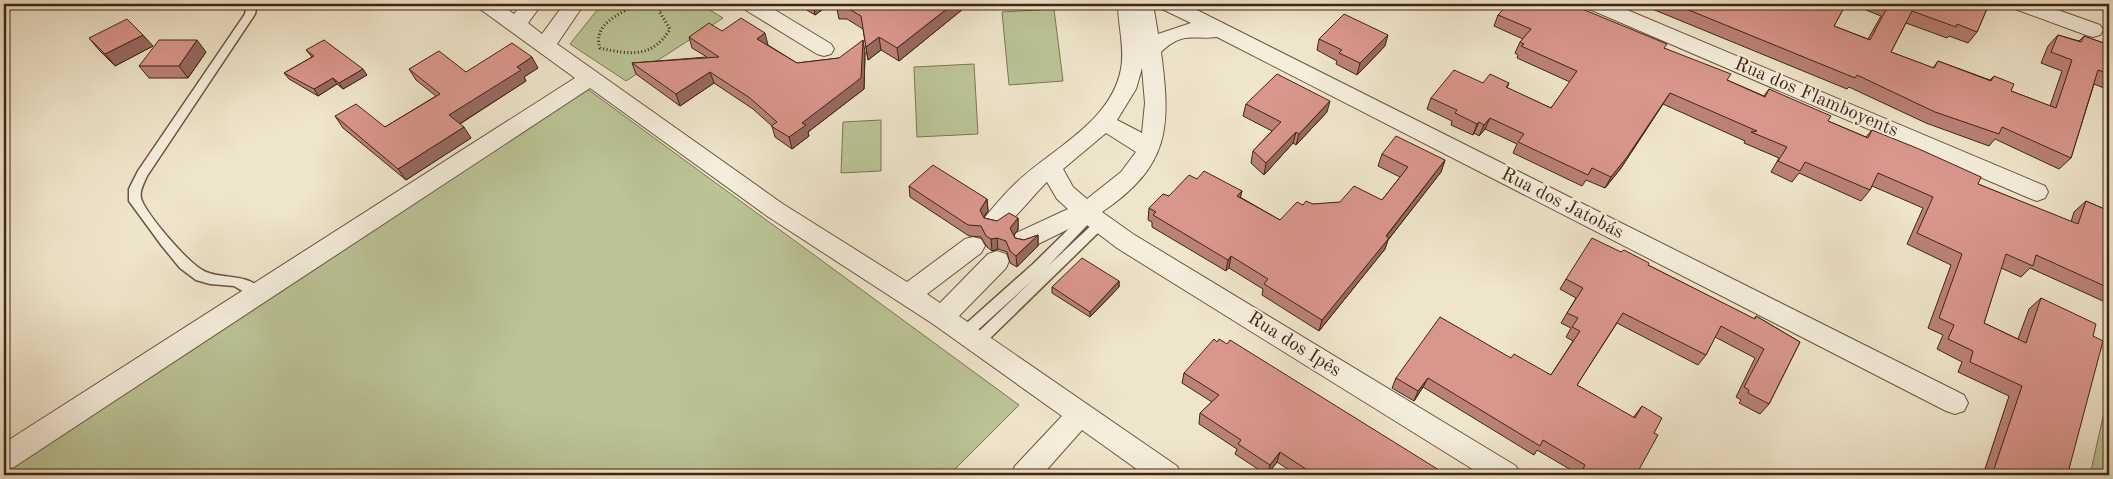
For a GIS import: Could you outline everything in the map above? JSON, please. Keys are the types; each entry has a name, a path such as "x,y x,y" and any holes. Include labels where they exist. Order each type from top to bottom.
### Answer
{"street":[{"path":"503,11 532,4"},
{"path":"545,45 574,4"},
{"path":"751,4 824,49"},
{"path":"994,222 1025,188 1103,123 1119,104 1131,76 1133,49 1127,18 1128,4"},
{"path":"1024,240 1092,217 1109,197 1125,184 1138,168 1148,151 1156,128 1157,114 1143,4"},
{"name":"Rua dos Jatobás","path":"1154,4 1214,31 1955,403"},
{"name":"Rua dos Jatobás","path":"1169,4 1214,31"},
{"name":"Rua dos Flamboyents","path":"1596,4 2037,192"},
{"path":"2022,4 2093,30"},
{"path":"503,11 590,78 775,210 942,317 1167,475"},
{"path":"1150,50 1169,34 1214,31"},
{"path":"4,458 590,78"},
{"path":"1103,123 1121,129 1136,139 1148,151"},
{"name":"Rua dos Ipês","path":"1050,167 1065,193 1092,217 1506,475"},
{"path":"908,295 970,248 994,264 942,317"},
{"path":"1025,475 1081,413"}],"lane":[{"path":"252,4 250,14 142,174 135,189 135,201 187,268 201,276 234,280 247,285 258,295"},
{"path":"971,338 1092,217"}],"path":[{"path":"637,4 607,22 597,32 596,40 600,48 619,53 651,49 660,45 670,29 659,11 668,4"}],"green space":[{"path":"602,4 700,4 723,18 626,81 570,44"},
{"path":"1054,9 1063,81 1009,85 1002,12"},
{"path":"974,64 978,134 917,137 914,67"},
{"path":"582,85 1019,405 952,472 956,475 4,475 4,465"},
{"path":"881,120 881,171 841,173 843,122"},
{"path":"2109,390 2109,475 2090,475"}],"building":[{"path":"836,4 953,4 897,48 879,37 866,47 861,16 844,6 836,6"},
{"path":"1508,4 1570,4 1667,44 1664,48 1731,74 1727,80 1765,97 1769,89 1831,116 1828,121 1868,138 1872,130 1919,149 1981,177 1978,184 2078,224 2086,201 2109,211 2109,288 2036,255 2033,266 2006,254 1984,323 2026,343 2041,298 2096,324 2093,336 2103,341 2069,469 2072,470 2071,475 1992,475 2022,386 1970,362 1973,351 1948,339 1954,325 1939,318 1962,254 1917,233 1933,197 1878,173 1870,190 1805,162 1800,171 1778,161 1787,147 1751,132 1757,131 1670,93 1627,157 1611,177 1592,168 1588,175 1518,142 1524,134 1490,118 1484,125 1479,122 1477,124 1455,113 1457,110 1431,98 1454,70 1483,83 1490,74 1509,83 1506,87 1551,108 1577,71 1521,46 1524,44 1520,42 1531,29 1498,15"},
{"path":"1674,4 1846,4 1834,26 1870,40 1889,4 1989,4 1977,32 1957,24 1956,27 1912,11 1891,52 1934,68 1938,61 1991,81 1994,76 2014,84 2011,91 2056,108 2072,60 2051,52 2058,35 2081,42 2084,36 2109,45 2109,74 2098,70 2071,158 2002,127 1999,134 1935,112 1857,75 1855,78"},
{"path":"1344,14 1388,35 1360,63 1339,53 1342,50 1319,39"},
{"path":"741,18 765,33 757,39 797,63 839,58 863,40 861,78 802,123 806,125 789,137 771,126 777,122 750,98 710,72 676,94 632,63 719,57 689,37 709,23 722,31"},
{"path":"127,19 143,35 105,54 89,38"},
{"path":"159,40 197,40 179,66 139,66"},
{"path":"324,40 363,69 339,83 333,78 314,89 284,73 314,56 306,50"},
{"path":"512,43 532,57 517,67 521,70 449,115 464,127 398,169 335,116 356,104 385,127 440,94 409,69 439,51 466,72"},
{"path":"1277,74 1330,101 1299,134 1296,132 1266,163 1253,151 1281,122 1246,104"},
{"path":"1396,136 1445,160 1386,236 1389,238 1322,320 1264,284 1268,279 1231,256 1228,260 1153,215 1156,212 1149,208 1163,194 1169,196 1189,175 1197,179 1204,171 1242,191 1237,196 1280,220 1297,202 1303,205 1306,201 1313,204 1340,202 1354,186 1382,200 1408,167 1382,154"},
{"path":"933,165 987,199 980,210 984,218 997,221 1009,213 1018,218 1010,228 1015,238 1024,240 1038,235 1016,256 1010,251 1006,241 997,238 991,239 986,236 981,226 968,225 909,186"},
{"path":"1592,238 1621,252 1624,250 1649,263 1648,265 1755,319 1756,316 1800,342 1769,404 1748,393 1749,390 1744,387 1764,349 1721,326 1706,355 1623,313 1577,385 1635,418 1642,406 1662,418 1654,433 1658,435 1636,475 1590,475 1582,471 1585,465 1543,440 1540,446 1428,378 1418,391 1396,378 1440,317 1511,358 1514,354 1551,375 1580,331 1572,327 1578,318 1567,313 1583,288 1566,279"},
{"path":"1082,258 1119,281 1090,312 1052,287"},
{"path":"1214,339 1217,342 1219,339 1227,344 1230,340 1447,475 1315,475 1280,452 1270,465 1238,444 1241,440 1200,413 1219,395 1184,373"}]}
